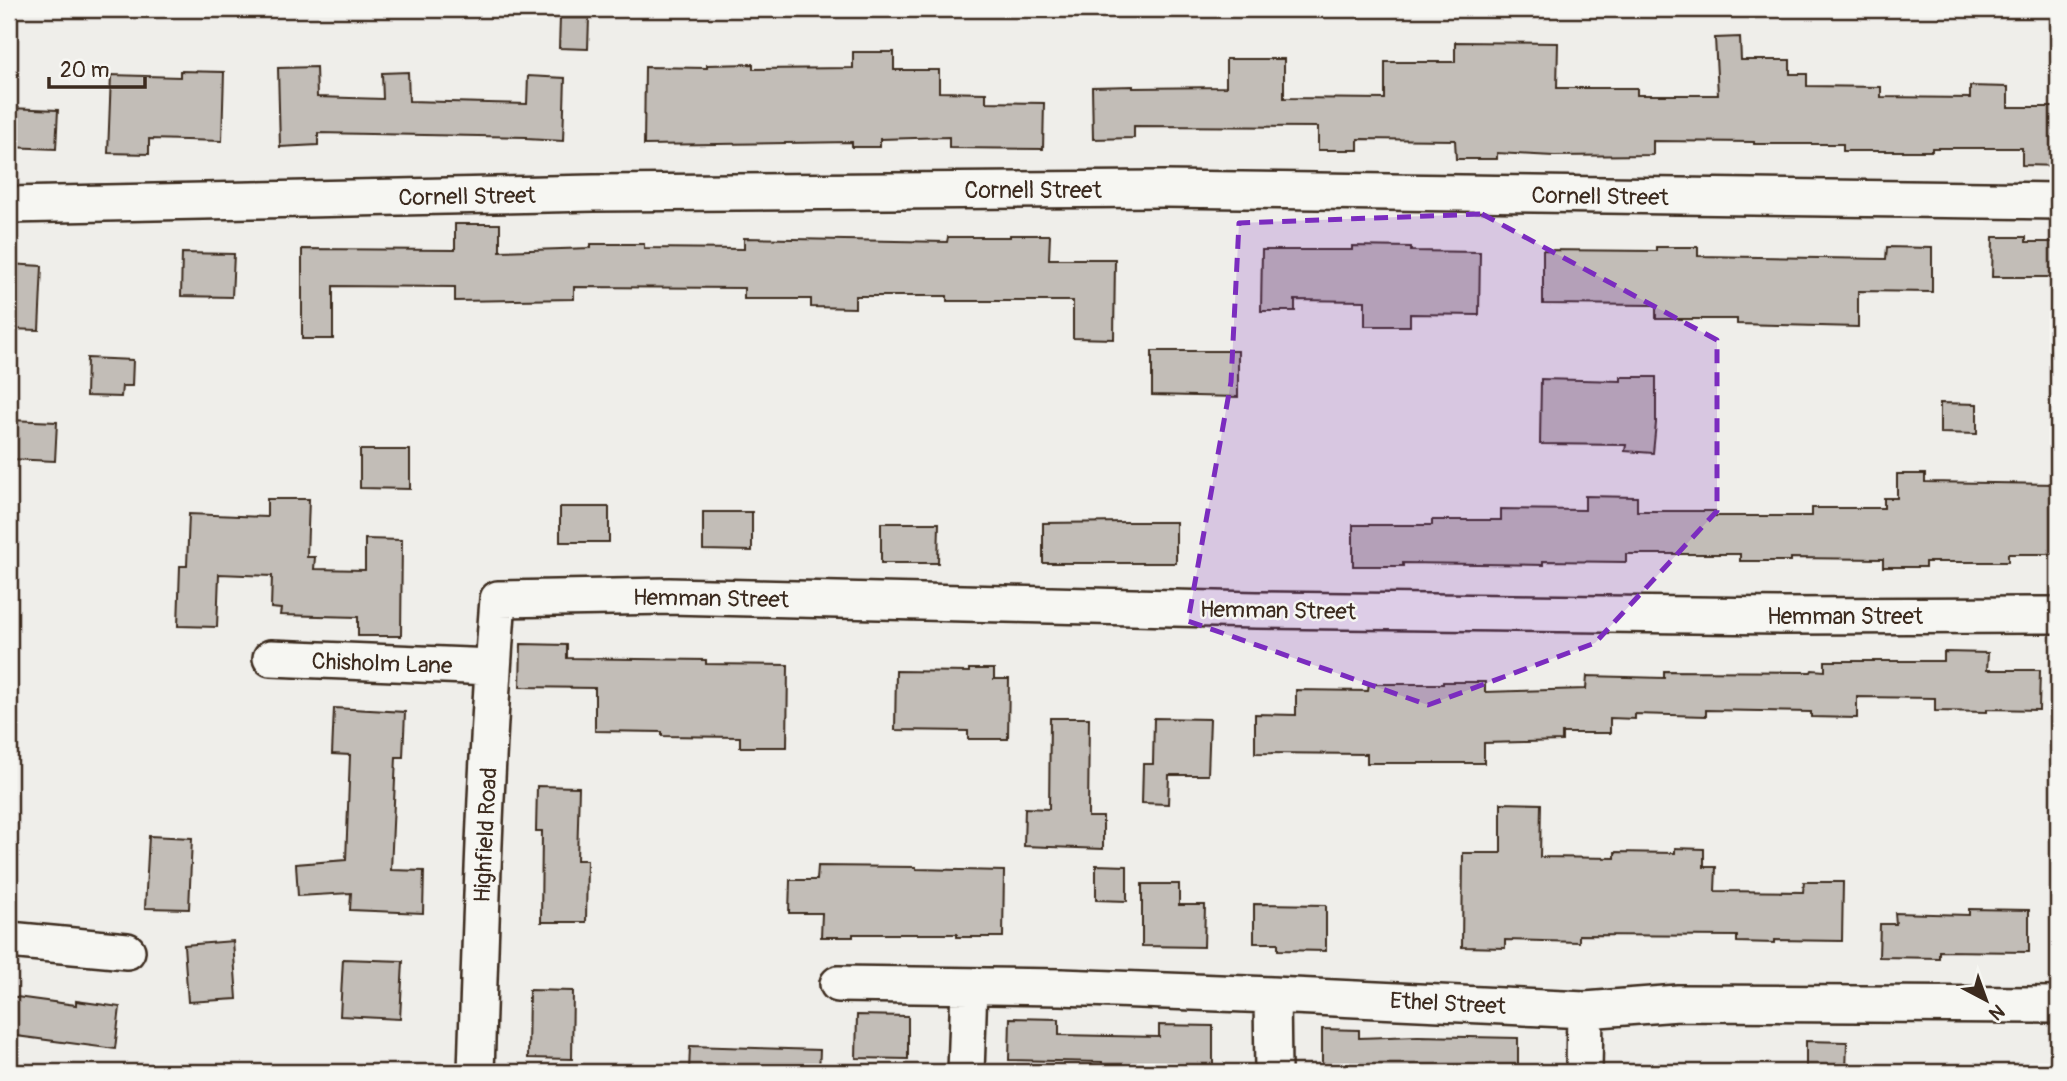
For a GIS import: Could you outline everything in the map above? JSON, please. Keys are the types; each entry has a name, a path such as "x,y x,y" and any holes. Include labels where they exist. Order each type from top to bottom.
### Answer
{"street":[{"name":"Cornell Street","path":"9,205 594,193 1150,190 2058,201"},
{"name":"Hemman Street","path":"498,598 669,596 1257,610 1781,617 2058,615"},
{"name":"Highfield Road","path":"475,1072 482,872 498,598"},
{"name":"Chisholm Lane","path":"271,658 493,667"},
{"path":"9,940 127,951"},
{"name":"Ethel Street","path":"838,984 1272,995 1585,1010 1678,1003 2058,1005"},
{"path":"966,1072 968,986"},
{"path":"1272,995 1273,1072"},
{"path":"1584,1072 1585,1010"}],"highlighted area":[{"path":"1482,214 1717,340 1717,511 1595,643 1428,705 1188,621 1231,382 1239,223"}],"building":[{"path":"560,18 589,18 588,49 559,48"},
{"path":"1740,37 1741,60 1790,60 1790,74 1807,74 1807,86 1881,87 1881,97 1970,98 1970,86 2008,87 2008,107 2058,107 2058,166 2022,165 2022,148 1843,151 1843,144 1754,142 1653,141 1653,155 1554,156 1497,153 1497,159 1456,159 1455,140 1358,139 1358,150 1318,150 1318,127 1134,126 1134,138 1093,139 1092,87 1226,87 1226,59 1284,59 1284,98 1385,99 1385,62 1455,62 1455,42 1558,43 1557,88 1637,88 1637,95 1718,95 1715,38"},
{"path":"853,52 894,52 894,70 939,70 939,92 986,93 986,102 1044,103 1043,149 949,148 949,137 880,139 880,147 852,147 852,142 644,145 645,67 707,68 707,65 753,64 753,69 853,68"},
{"path":"316,67 317,97 383,99 382,73 408,72 409,101 527,104 528,76 565,78 563,141 526,137 318,133 318,145 280,147 278,68"},
{"path":"180,71 224,72 222,141 149,139 149,154 108,153 111,75 180,77"},
{"path":"9,108 58,110 56,149 9,147"},
{"path":"455,224 500,224 500,251 591,248 591,244 644,244 644,248 744,249 744,238 947,242 948,237 1050,235 1049,259 1115,259 1114,339 1073,338 1073,301 947,301 947,296 855,296 855,308 811,307 811,299 744,299 744,288 574,287 574,299 455,301 455,287 333,286 333,339 302,339 302,249 455,250"},
{"path":"1993,237 2026,237 2026,242 2058,242 2058,277 1992,277"},
{"path":"1352,246 1411,247 1411,251 1480,252 1479,315 1410,314 1410,326 1365,326 1365,301 1295,300 1295,311 1261,311 1262,250 1352,250"},
{"path":"1656,247 1698,247 1698,256 1886,259 1887,247 1932,248 1932,292 1858,291 1858,327 1737,324 1737,319 1656,319 1656,305 1543,304 1543,250 1656,251"},
{"path":"182,253 234,254 232,297 181,296"},
{"path":"9,264 42,266 39,330 9,329"},
{"path":"1152,351 1238,351 1238,397 1152,395"},
{"path":"87,358 133,360 132,386 122,386 121,397 86,396"},
{"path":"1621,377 1656,377 1653,453 1625,451 1626,445 1540,444 1541,379 1621,381"},
{"path":"1940,403 1977,404 1977,434 1940,433"},
{"path":"9,420 57,422 55,461 9,459"},
{"path":"360,450 410,450 410,489 360,488"},
{"path":"1897,474 1925,474 1925,482 2058,484 2058,554 2008,554 2008,562 1925,562 1925,567 1883,567 1883,559 1791,558 1791,561 1740,561 1740,554 1626,554 1626,562 1543,561 1543,565 1403,563 1403,566 1353,566 1353,525 1432,525 1432,520 1501,520 1501,509 1585,510 1585,496 1637,497 1637,511 1715,511 1715,516 1812,516 1812,508 1884,508 1884,498 1897,498"},
{"path":"267,499 309,499 307,557 315,557 314,569 365,570 365,539 402,540 401,636 358,636 358,617 280,615 281,609 271,608 272,576 219,574 217,627 178,626 180,566 187,566 189,514 267,517"},
{"path":"560,507 609,507 609,542 560,542"},
{"path":"703,512 752,512 752,551 703,550"},
{"path":"1176,522 1176,563 1043,563 1043,523"},
{"path":"881,523 939,523 938,563 881,563"},
{"path":"521,644 567,645 567,658 706,660 706,664 788,665 787,747 740,747 740,737 662,736 662,732 595,731 595,688 520,687"},
{"path":"1944,652 1988,653 1987,670 2040,670 2039,710 1935,711 1935,698 1857,697 1857,718 1811,717 1811,712 1706,710 1706,716 1635,714 1635,719 1610,718 1610,733 1562,733 1562,741 1484,743 1484,763 1367,763 1367,754 1255,753 1255,714 1296,715 1296,690 1368,691 1369,684 1443,682 1485,682 1485,692 1586,689 1587,676 1664,678 1664,671 1811,672 1825,671 1825,661 1944,661"},
{"path":"969,669 994,669 994,679 1009,679 1008,739 968,739 968,731 895,730 896,671 969,672"},
{"path":"334,708 405,712 403,757 396,757 391,870 424,871 423,913 350,910 351,893 298,896 296,864 346,860 350,755 332,754"},
{"path":"1050,718 1089,718 1088,817 1103,817 1103,849 1024,846 1025,808 1049,809"},
{"path":"1154,718 1210,719 1208,775 1169,775 1168,804 1142,803 1143,764 1153,764"},
{"path":"537,786 579,787 577,860 587,860 586,922 541,922 542,831 536,831"},
{"path":"1501,803 1541,804 1540,857 1615,858 1615,852 1675,853 1675,848 1704,849 1704,867 1716,867 1715,891 1803,892 1804,882 1843,882 1842,941 1775,940 1775,943 1737,942 1737,936 1579,935 1579,942 1505,940 1505,948 1462,947 1463,853 1501,853"},
{"path":"149,836 192,838 189,909 145,908"},
{"path":"1096,865 1127,866 1127,901 1096,900"},
{"path":"818,866 1004,871 1003,937 853,934 853,937 821,937 822,913 789,913 790,880 817,880"},
{"path":"1142,884 1179,884 1179,905 1205,905 1204,947 1142,946"},
{"path":"1254,904 1326,905 1326,951 1278,950 1278,943 1254,943"},
{"path":"1969,909 2029,910 2029,952 1939,951 1939,958 1879,957 1880,924 1896,924 1895,913 1969,915"},
{"path":"233,941 237,999 188,1002 184,945"},
{"path":"343,959 403,961 400,1019 340,1016"},
{"path":"529,990 573,991 572,1059 528,1058"},
{"path":"9,996 76,1005 76,1001 120,1007 115,1049 9,1035"},
{"path":"857,1015 908,1016 908,1059 856,1058"},
{"path":"1010,1018 1059,1019 1059,1035 1159,1037 1159,1025 1213,1026 1213,1072 1102,1072 1102,1062 1009,1060"},
{"path":"1322,1029 1359,1030 1359,1038 1518,1038 1518,1072 1458,1072 1458,1067 1322,1072"},
{"path":"1806,1041 1847,1042 1846,1072 1806,1072"},
{"path":"690,1046 820,1050 819,1072 689,1072"}]}
